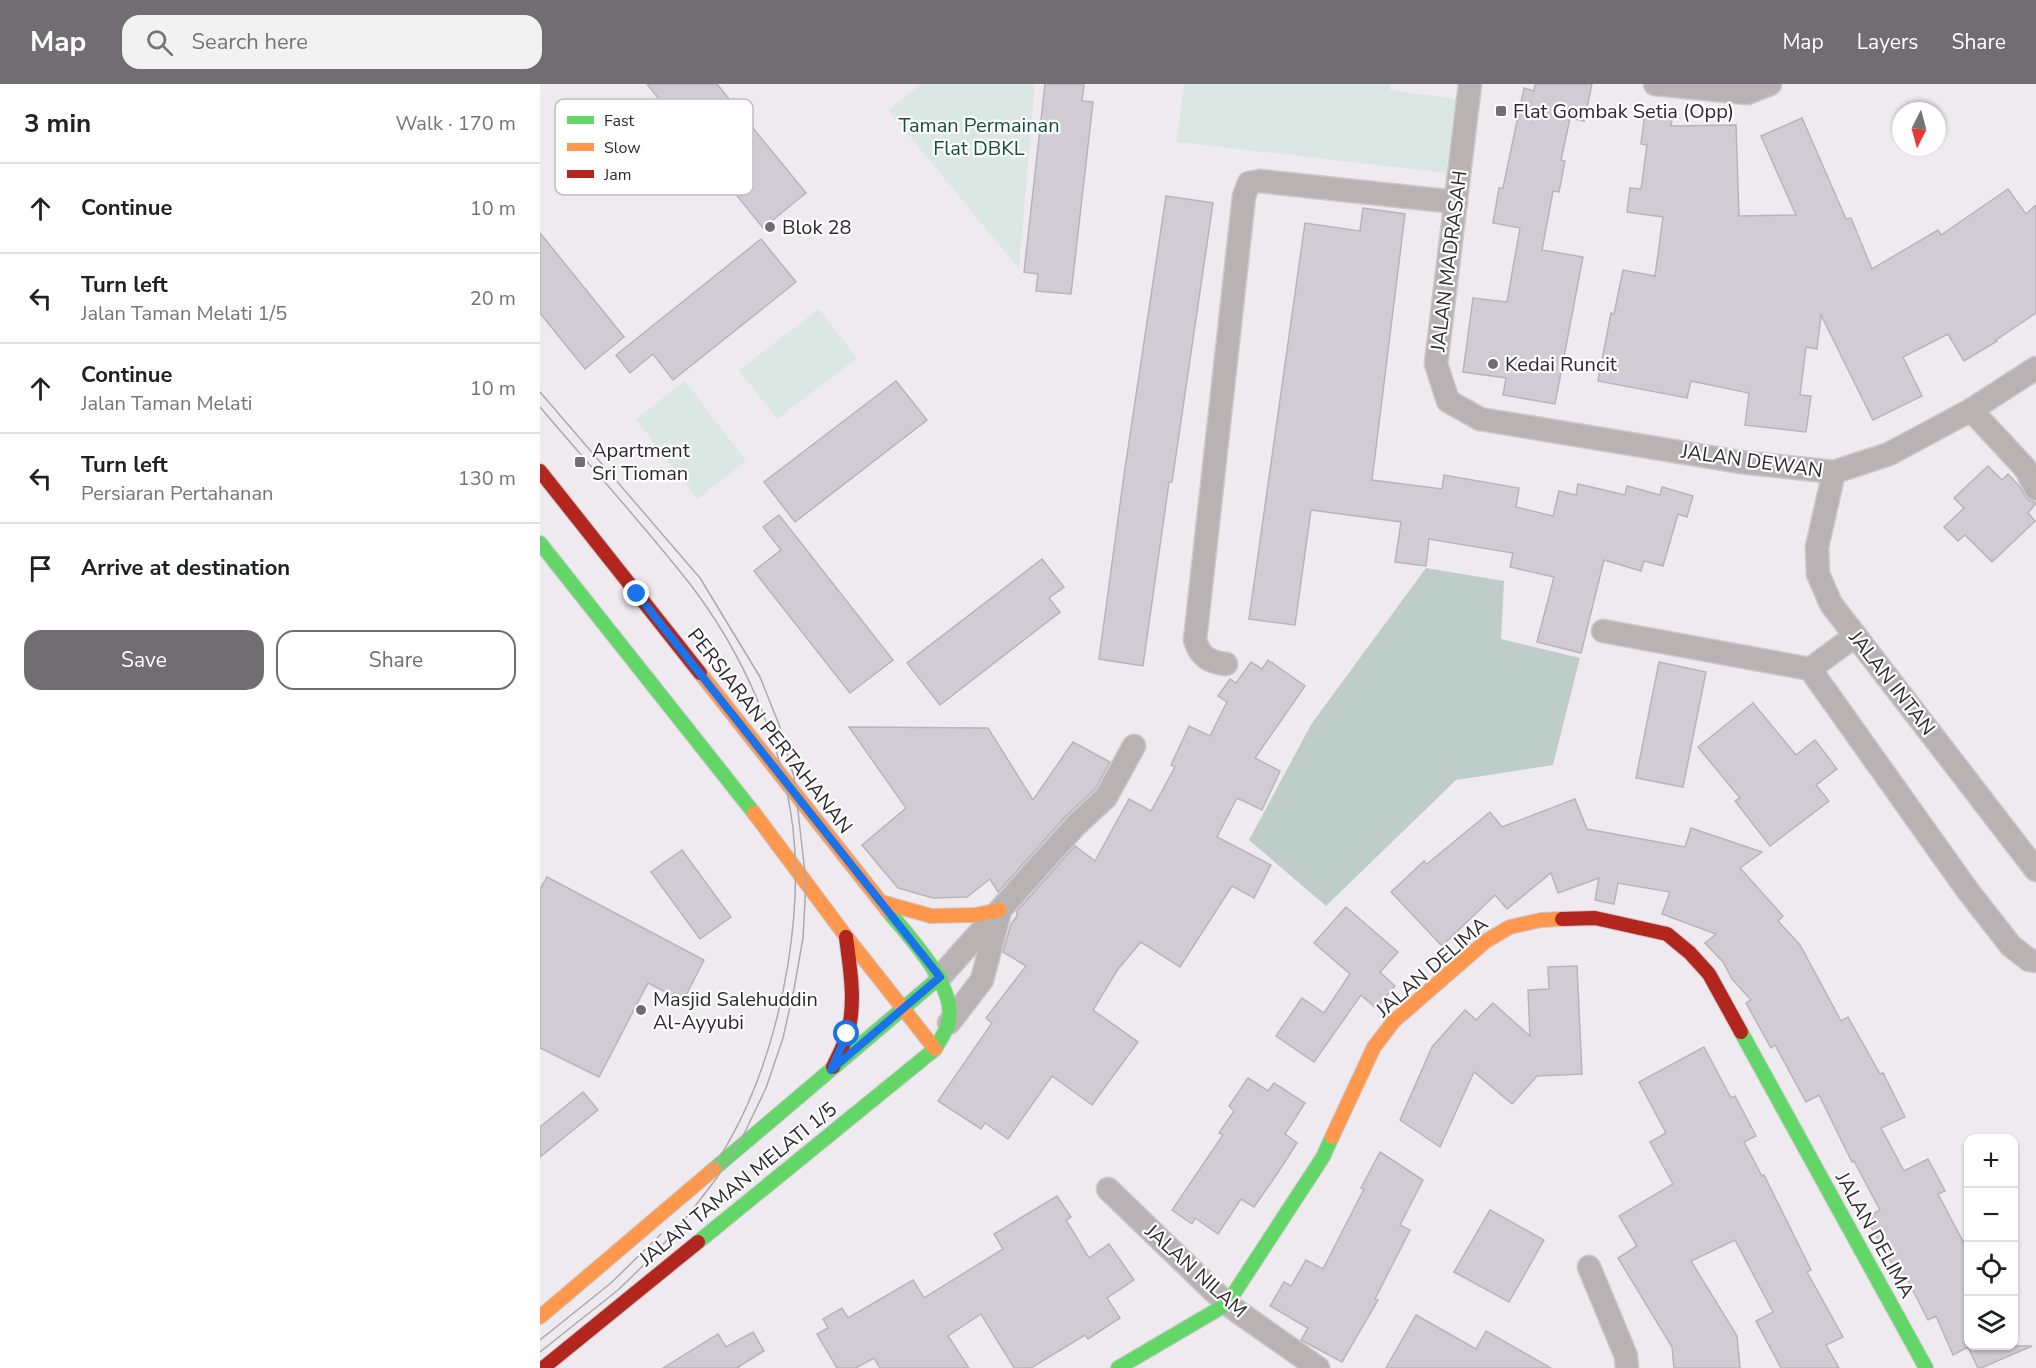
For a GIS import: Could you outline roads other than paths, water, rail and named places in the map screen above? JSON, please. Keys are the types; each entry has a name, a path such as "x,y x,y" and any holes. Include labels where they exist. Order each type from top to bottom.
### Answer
{"main road":[{"name":"PERSIARAN PERTAHANAN","path":"540,471 940,977 948,1000 949,1023"},
{"path":"540,543 760,821 845,935 935,1049"},
{"path":"881,902 931,916 975,915 1000,910"},
{"name":"JALAN DELIMA","path":"1227,1304 1323,1157 1374,1047 1394,1021 1486,941 1510,927 1541,920 1595,918 1667,934 1690,953 1709,974 1926,1368"},
{"path":"831,1070 847,1034 852,1010 852,986 845,935"},
{"name":"JALAN TAMAN MELATI 1/5","path":"540,1317 940,977"},
{"name":"JALAN TAMAN MELATI 1/5","path":"543,1368 935,1049 949,1023"},
{"path":"1118,1368 1227,1304"}],"street":[{"name":"JALAN MADRASAH","path":"1470,84 1436,364 1448,401 1480,419"},
{"path":"1655,84 1747,93 1770,84"},
{"path":"1226,664 1211,662 1203,656 1197,649 1195,640 1244,196 1249,183 1260,181 1456,202"},
{"name":"JALAN DEWAN","path":"1480,419 1740,462 1834,472 1889,454 1971,410 2036,368"},
{"path":"1971,410 2025,468 2036,489"},
{"name":"JALAN INTAN","path":"1834,472 1817,547 1818,574 1831,603 2036,870"},
{"path":"1603,631 1810,669 1968,891 2011,946 2029,960 2036,961"},
{"path":"1810,669 1855,636"},
{"path":"940,977 1076,825 1106,797 1134,746"},
{"path":"949,1023 982,980 1000,910"},
{"name":"JALAN NILAM","path":"1108,1189 1227,1304 1318,1368"},
{"path":"1589,1267 1626,1356 1627,1368"}],"tram line":[{"path":"540,392 700,578 760,677 780,727 794,777 806,881 803,938 783,1038 766,1088 744,1134 716,1179 650,1259 618,1290 540,1352"},
{"path":"540,407 690,584 727,639 770,731 788,795 795,845 795,896 783,992 769,1047 749,1101 708,1175"},
{"path":"540,1340 611,1283 661,1234"}],"place":[{"name":"Flat Gombak Setia (Opp)","path":"1501,111"},
{"name":"Blok 28","path":"770,227"},
{"name":"Kedai Runcit","path":"1493,364"},
{"name":"Apartment Sri Tioman","path":"580,462"},
{"name":"Masjid Salehuddin Al-Ayyubi","path":"641,1010"}],"park label":[{"name":"Taman Permainan Flat DBKL","path":"979,136"}]}
